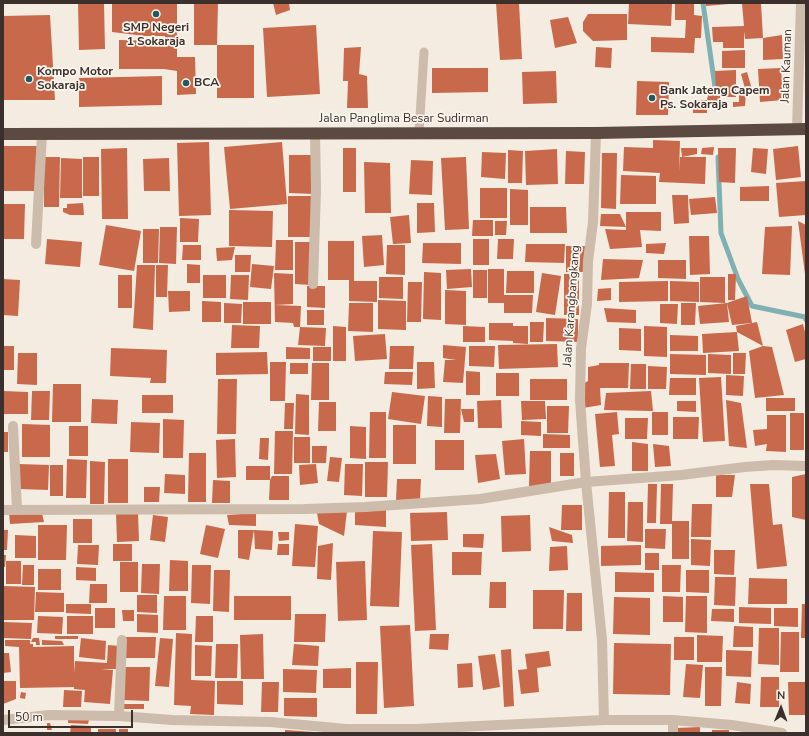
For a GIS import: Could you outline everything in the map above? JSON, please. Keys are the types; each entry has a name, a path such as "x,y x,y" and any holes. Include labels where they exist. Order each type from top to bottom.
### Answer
{"highway":[{"name":"Jalan Panglima Besar Sudirman","path":"3,134 596,133 802,129"}],"street":[{"name":"Jalan Kauman","path":"802,3 802,129"},
{"path":"313,284 316,189 315,133"},
{"name":"Jalan Karangbangkang","path":"596,133 593,222 588,261 587,304 581,348 580,400 586,482 602,640 604,720"},
{"path":"36,244 42,134"},
{"path":"13,426 17,509"},
{"path":"3,510 305,509 365,507 480,499 586,482 681,475 745,467 772,465 806,466"},
{"path":"119,716 122,640"},
{"path":"3,720 49,715 119,716 172,720 271,722 346,729 385,730 604,720 673,720 732,725 782,733"},
{"path":"673,720 673,733"}],"lane":[{"path":"419,133 424,52"}],"building":[{"path":"78,3 104,3 105,49 79,50"},
{"path":"112,3 177,3 177,57 195,57 196,94 177,95 177,71 164,69 119,69 119,40 165,41 165,36 145,36 112,32"},
{"path":"194,3 218,3 217,45 194,45"},
{"path":"273,3 289,3 290,10 276,15"},
{"path":"496,3 519,3 522,59 500,60"},
{"path":"629,3 672,4 671,26 628,24"},
{"path":"675,3 694,3 694,15 702,16 701,38 695,38 694,53 651,52 651,37 685,38 686,20 675,20"},
{"path":"706,3 729,3 729,4 706,6"},
{"path":"761,3 763,38 745,39 744,31 744,48 723,48 723,42 713,42 712,27 744,26 742,4"},
{"path":"588,14 627,14 627,40 593,41 583,31 583,22"},
{"path":"50,15 55,100 3,100 3,16"},
{"path":"568,17 577,43 555,48 550,20"},
{"path":"316,25 320,94 267,97 263,28"},
{"path":"782,35 783,59 763,60 763,38"},
{"path":"217,45 254,45 254,98 217,98"},
{"path":"361,47 359,74 367,76 368,108 347,108 348,81 343,81 344,48"},
{"path":"596,47 612,48 611,68 595,67"},
{"path":"745,50 745,68 722,68 722,51"},
{"path":"432,68 488,68 488,92 432,93"},
{"path":"781,68 783,100 760,102 758,69"},
{"path":"736,70 736,97 720,97 720,109 709,107 710,101 707,100 708,95 711,89 716,89 715,71"},
{"path":"556,71 557,103 523,104 522,72"},
{"path":"747,72 753,93 746,94 741,74"},
{"path":"162,76 162,105 79,107 79,78"},
{"name":"Bank Jateng Capem Ps. Sokaraja","path":"637,81 669,82 668,115 636,115"},
{"path":"739,91 746,92 745,106 733,107 733,102 739,102"},
{"path":"693,100 707,100 707,113 693,113"},
{"path":"653,140 680,141 679,172 680,157 706,157 705,184 659,182 660,173 623,171 624,147 653,148"},
{"path":"209,142 211,215 179,216 177,143"},
{"path":"282,142 287,204 230,209 224,147"},
{"path":"3,146 37,146 37,191 3,191"},
{"path":"798,146 801,177 776,180 773,149"},
{"path":"714,147 713,155 701,154 702,148"},
{"path":"127,148 128,219 102,219 101,149"},
{"path":"343,148 356,148 356,192 343,192"},
{"path":"681,148 697,148 697,154 682,157"},
{"path":"718,148 736,148 735,183 719,182"},
{"path":"753,148 768,149 766,174 751,172"},
{"path":"557,149 558,184 526,185 525,151"},
{"path":"508,150 523,151 522,183 508,183"},
{"path":"566,151 585,152 584,184 565,184"},
{"path":"482,152 506,153 505,179 481,177"},
{"path":"602,153 617,153 616,209 601,208"},
{"path":"289,155 314,155 314,194 289,193"},
{"path":"44,157 60,157 59,207 44,207"},
{"path":"83,157 99,157 99,196 83,196"},
{"path":"466,157 469,229 445,230 441,158"},
{"path":"61,158 82,159 82,198 60,198"},
{"path":"169,158 170,191 144,191 143,159"},
{"path":"411,160 433,161 432,195 409,194"},
{"path":"364,162 390,163 391,213 365,213"},
{"path":"621,175 656,176 656,204 620,204"},
{"path":"806,181 806,215 779,217 776,183"},
{"path":"769,186 769,201 740,201 740,187"},
{"path":"480,188 507,188 507,218 480,218"},
{"path":"510,189 528,190 528,225 510,225"},
{"path":"672,195 688,195 689,223 674,224"},
{"path":"288,196 314,196 313,237 288,237"},
{"path":"715,197 717,213 691,215 689,199"},
{"path":"83,203 84,215 70,215 63,212 63,208 67,208 67,204"},
{"path":"417,203 434,203 435,232 417,233"},
{"path":"3,204 25,204 24,239 3,239"},
{"path":"530,207 566,207 567,233 530,233"},
{"path":"229,210 273,211 272,247 229,246"},
{"path":"626,212 661,212 661,231 640,230 642,247 610,249 605,229 626,230"},
{"path":"601,214 620,214 626,227 600,226"},
{"path":"409,215 411,243 393,244 390,217"},
{"path":"180,218 199,219 198,242 180,242"},
{"path":"473,220 493,220 493,236 472,236"},
{"path":"495,221 507,221 506,235 495,235"},
{"path":"798,221 806,225 806,274 805,274"},
{"path":"106,225 141,231 134,271 99,265"},
{"path":"792,226 790,275 762,274 765,227"},
{"path":"160,227 177,227 176,264 159,263"},
{"path":"143,229 159,229 158,263 143,263"},
{"path":"382,235 384,265 364,267 362,236"},
{"path":"689,236 709,236 710,274 690,275"},
{"path":"47,239 82,242 80,267 45,264"},
{"path":"473,239 489,239 489,265 473,265"},
{"path":"498,239 514,239 513,259 497,259"},
{"path":"276,240 293,240 293,270 275,270"},
{"path":"328,241 354,241 354,281 377,281 377,302 349,301 349,280 328,280"},
{"path":"295,242 312,242 311,285 295,284"},
{"path":"423,243 461,243 461,264 422,263"},
{"path":"666,243 664,254 646,253 646,244"},
{"path":"526,244 565,244 564,263 525,262"},
{"path":"183,245 201,245 201,260 182,260"},
{"path":"387,245 405,245 405,275 386,274"},
{"path":"566,246 585,246 584,272 566,272"},
{"path":"235,247 232,260 217,261 216,248"},
{"path":"235,255 251,255 250,272 235,272"},
{"path":"603,259 643,260 639,278 601,280"},
{"path":"658,260 686,260 686,279 658,278"},
{"path":"187,264 200,265 200,283 187,283"},
{"path":"252,264 274,266 271,289 250,287"},
{"path":"137,265 155,265 153,330 133,328"},
{"path":"156,265 168,265 167,297 156,297"},
{"path":"471,269 472,287 447,289 446,270"},
{"path":"488,269 504,269 504,303 488,303"},
{"path":"473,270 487,270 487,298 473,298"},
{"path":"507,271 534,271 534,293 506,293"},
{"path":"424,272 441,273 441,320 423,319"},
{"path":"274,273 293,274 293,304 275,305 301,306 300,327 294,327 293,323 275,322"},
{"path":"542,273 561,276 555,315 536,312"},
{"path":"564,274 579,274 579,315 564,315"},
{"path":"728,274 736,274 735,300 728,300"},
{"path":"118,275 132,275 132,308 118,308"},
{"path":"203,275 226,275 226,298 203,298"},
{"path":"231,275 249,275 248,300 230,299"},
{"path":"379,277 403,277 403,299 379,298"},
{"path":"700,277 725,277 725,303 700,302"},
{"path":"3,279 20,280 18,316 3,315"},
{"path":"668,281 668,301 619,302 619,282"},
{"path":"670,281 699,282 699,302 670,301"},
{"path":"408,282 422,282 421,322 407,322"},
{"path":"307,286 325,286 325,308 307,307"},
{"path":"611,288 611,300 597,301 598,289"},
{"path":"445,290 466,291 466,325 445,324"},
{"path":"168,291 190,291 190,311 169,312"},
{"path":"504,295 533,295 532,313 504,313"},
{"path":"747,296 752,323 732,325 727,303"},
{"path":"378,300 406,301 406,330 378,329"},
{"path":"202,301 221,302 221,322 202,322"},
{"path":"243,302 271,302 271,324 243,324"},
{"path":"224,303 242,304 241,323 224,323"},
{"path":"349,303 373,303 373,332 348,331"},
{"path":"681,303 696,303 695,325 681,325"},
{"path":"727,303 729,322 700,324 698,306"},
{"path":"660,304 678,304 677,324 660,323"},
{"path":"604,308 636,310 636,323 607,322"},
{"path":"307,310 324,310 324,325 307,325"},
{"path":"546,318 578,319 578,342 546,341"},
{"path":"530,322 544,322 543,342 530,342"},
{"path":"757,322 763,346 737,332 736,326"},
{"path":"489,323 513,323 513,326 528,326 528,344 513,343 513,341 489,340"},
{"path":"803,324 806,336 806,359 795,362 786,330"},
{"path":"232,325 260,326 259,348 231,348"},
{"path":"333,326 346,327 346,361 333,361"},
{"path":"463,326 485,327 485,342 463,342"},
{"path":"644,326 667,327 667,357 644,356"},
{"path":"300,327 326,328 325,346 298,345"},
{"path":"619,328 641,329 641,351 619,350"},
{"path":"737,332 739,351 703,353 702,334"},
{"path":"385,334 387,359 355,361 353,336"},
{"path":"670,335 698,336 698,351 670,351"},
{"path":"557,344 558,367 499,369 498,345"},
{"path":"443,345 466,347 463,383 443,382 445,360 456,360 443,358"},
{"path":"3,346 14,346 14,370 3,370"},
{"path":"390,346 414,346 413,369 389,369"},
{"path":"469,346 495,346 494,367 469,366"},
{"path":"763,346 772,347 784,395 755,398 749,351"},
{"path":"286,347 310,348 310,359 286,359"},
{"path":"313,347 331,347 331,361 313,361"},
{"path":"111,348 167,350 166,383 150,383 151,378 110,376"},
{"path":"267,352 268,374 216,375 216,353"},
{"path":"18,353 37,353 37,385 17,384"},
{"path":"733,353 746,353 745,374 733,374"},
{"path":"670,354 706,355 706,375 670,374"},
{"path":"708,354 731,355 731,374 708,373"},
{"path":"270,362 286,362 285,401 270,401"},
{"path":"417,362 434,362 435,388 417,389"},
{"path":"290,363 308,363 308,374 290,374"},
{"path":"312,363 329,363 329,400 311,400"},
{"path":"599,363 629,363 628,388 600,388 601,405 583,408 583,384 588,381 588,367 599,365"},
{"path":"631,364 646,364 646,389 630,389"},
{"path":"648,366 667,367 666,389 648,389"},
{"path":"466,371 480,372 480,395 466,395"},
{"path":"385,372 413,372 412,385 384,384"},
{"path":"496,373 519,373 519,396 496,396"},
{"path":"726,375 744,376 743,396 726,395"},
{"path":"721,377 725,441 703,442 699,378"},
{"path":"670,378 696,378 696,395 669,395"},
{"path":"218,379 237,379 236,434 217,434"},
{"path":"530,379 567,379 567,400 530,400"},
{"path":"53,384 81,384 81,422 52,422"},
{"path":"3,391 28,392 28,414 3,414"},
{"path":"32,391 50,391 49,420 31,420"},
{"path":"651,391 653,411 604,410 606,393"},
{"path":"392,392 425,396 421,424 388,419"},
{"path":"296,394 309,395 309,435 295,434"},
{"path":"142,395 173,395 173,413 142,413"},
{"path":"428,396 442,397 442,427 427,426"},
{"path":"766,398 795,398 795,411 766,411"},
{"path":"92,399 118,400 117,424 91,423"},
{"path":"445,399 461,399 460,433 444,433"},
{"path":"501,400 502,428 478,428 477,401"},
{"path":"726,400 741,403 747,448 729,446"},
{"path":"521,401 545,401 546,419 522,420"},
{"path":"677,401 696,401 696,412 677,411"},
{"path":"319,402 336,402 336,431 318,431"},
{"path":"285,403 294,403 293,429 284,429"},
{"path":"547,406 569,406 568,433 547,433"},
{"path":"461,409 474,409 474,422 464,422"},
{"path":"370,412 386,412 386,458 369,458"},
{"path":"617,412 619,434 612,435 615,466 600,467 595,414"},
{"path":"652,412 668,412 668,435 652,435"},
{"path":"790,413 804,413 804,450 790,450"},
{"path":"767,415 786,415 786,452 766,451 767,444 755,446 753,430 767,429"},
{"path":"673,417 699,417 698,439 673,439"},
{"path":"625,418 648,418 647,439 625,439"},
{"path":"163,419 184,420 183,458 163,458"},
{"path":"521,421 541,422 541,436 521,435"},
{"path":"131,422 160,423 159,453 130,452"},
{"path":"22,424 50,425 50,457 22,457"},
{"path":"393,425 416,425 416,464 393,464"},
{"path":"69,426 88,426 88,456 69,456"},
{"path":"350,426 366,427 366,459 350,458"},
{"path":"275,431 293,431 292,474 274,474"},
{"path":"3,432 8,432 8,452 3,452"},
{"path":"543,434 570,435 570,448 543,448"},
{"path":"294,437 310,437 310,463 294,463"},
{"path":"260,438 269,438 268,460 259,459"},
{"path":"235,439 236,477 217,478 216,440"},
{"path":"524,439 526,474 505,475 502,441"},
{"path":"435,440 464,440 464,470 435,470"},
{"path":"632,442 648,444 648,471 632,471"},
{"path":"653,444 669,446 671,466 655,467"},
{"path":"312,446 327,446 326,463 312,463"},
{"path":"530,451 551,451 551,487 529,486"},
{"path":"189,453 206,453 206,502 188,502"},
{"path":"560,453 574,453 574,476 560,476"},
{"path":"496,454 500,479 478,483 475,455"},
{"path":"330,457 342,458 339,482 327,481"},
{"path":"67,459 87,460 86,498 66,498"},
{"path":"108,459 128,459 128,503 108,503"},
{"path":"90,461 105,462 104,504 90,504"},
{"path":"365,462 388,462 387,497 365,497"},
{"path":"19,464 49,465 48,490 19,489"},
{"path":"316,464 318,483 300,485 299,465"},
{"path":"345,464 363,464 362,496 344,495"},
{"path":"50,465 63,465 63,496 50,496"},
{"path":"246,466 270,466 270,480 246,480"},
{"path":"165,474 185,475 185,494 164,493"},
{"path":"806,474 806,520 792,517 792,477"},
{"path":"716,475 735,475 732,497 716,497"},
{"path":"272,476 289,476 289,500 269,500 270,480"},
{"path":"397,479 421,479 420,500 396,500"},
{"path":"213,480 230,481 230,503 212,503"},
{"path":"648,484 657,484 656,523 647,523"},
{"path":"661,484 673,484 672,521 689,521 689,559 672,559 672,524 660,524"},
{"path":"750,484 769,484 773,525 782,524 787,566 757,569"},
{"path":"144,487 160,487 159,502 144,502"},
{"path":"609,492 625,492 625,538 608,538"},
{"path":"628,502 643,502 643,542 627,541"},
{"path":"692,504 712,504 711,537 691,537"},
{"path":"562,505 582,505 582,530 561,530"},
{"path":"386,510 386,527 355,525 355,512"},
{"path":"347,511 344,536 319,524 317,513"},
{"path":"447,512 448,540 411,541 410,513"},
{"path":"9,513 42,513 44,522 10,524"},
{"path":"116,513 138,513 139,541 117,542"},
{"path":"256,513 256,526 229,525 227,515"},
{"path":"153,515 168,517 165,542 150,540"},
{"path":"530,515 531,551 502,552 501,516"},
{"path":"73,519 92,519 92,543 73,543"},
{"path":"295,524 318,526 315,567 292,566"},
{"path":"38,525 67,525 66,560 38,560"},
{"path":"206,525 225,529 218,558 200,554"},
{"path":"549,527 572,535 573,543 552,541"},
{"path":"645,529 666,529 665,549 645,548"},
{"path":"3,530 8,530 7,550 3,550"},
{"path":"238,530 254,530 249,560 238,558"},
{"path":"254,530 273,531 272,550 255,549"},
{"path":"373,531 402,532 399,607 370,606"},
{"path":"278,532 289,532 289,540 279,541"},
{"path":"463,534 484,534 483,548 463,547"},
{"path":"15,535 36,536 36,558 15,558"},
{"path":"691,539 711,540 710,566 691,565"},
{"path":"333,543 331,580 317,579 318,546"},
{"path":"113,544 132,544 132,561 113,561"},
{"path":"278,544 289,544 289,555 277,555"},
{"path":"432,544 436,630 415,631 411,545"},
{"path":"78,545 99,545 98,565 77,564"},
{"path":"641,545 641,565 601,566 601,546"},
{"path":"567,546 568,570 549,571 550,547"},
{"path":"714,550 735,550 734,575 714,574"},
{"path":"452,552 482,552 481,575 452,575"},
{"path":"645,553 659,553 659,570 645,570"},
{"path":"3,555 6,555 5,567 3,567"},
{"path":"170,560 188,561 188,591 169,591"},
{"path":"6,561 21,561 21,584 6,584"},
{"path":"365,561 367,620 338,621 336,562"},
{"path":"120,562 138,562 138,592 120,592"},
{"path":"142,564 160,564 159,594 141,593"},
{"path":"23,565 34,565 34,585 22,585"},
{"path":"192,565 211,565 210,604 191,603"},
{"path":"662,565 681,565 680,592 662,592"},
{"path":"76,567 96,568 96,581 76,580"},
{"path":"38,569 61,569 61,590 38,590"},
{"path":"214,570 230,570 229,612 213,611"},
{"path":"686,570 709,570 709,593 686,592"},
{"path":"615,572 654,573 654,592 615,592"},
{"path":"715,577 736,577 735,606 714,605"},
{"path":"749,578 787,579 787,604 748,604"},
{"path":"490,582 506,582 506,608 489,608"},
{"path":"90,584 107,584 107,603 89,603"},
{"path":"3,586 35,587 34,620 3,620"},
{"path":"533,590 564,590 563,629 533,629"},
{"path":"36,592 64,593 64,612 35,612"},
{"path":"567,593 582,593 582,631 566,631"},
{"path":"137,595 157,595 157,613 137,612"},
{"path":"164,596 186,596 186,630 163,630"},
{"path":"234,596 291,596 291,620 234,620"},
{"path":"663,596 683,597 683,622 663,622"},
{"path":"686,596 707,596 707,633 685,632"},
{"path":"614,597 650,598 650,635 613,634"},
{"path":"66,604 91,604 91,614 66,613"},
{"path":"802,604 806,604 806,638 801,638"},
{"path":"739,607 771,608 771,624 739,623"},
{"path":"95,608 115,608 115,628 95,628"},
{"path":"774,608 798,608 798,627 774,626"},
{"path":"712,609 734,609 734,622 711,621"},
{"path":"122,610 134,610 134,621 123,621"},
{"path":"137,614 158,615 158,633 137,632"},
{"path":"295,614 326,614 325,642 294,642"},
{"path":"38,616 63,617 62,634 37,633"},
{"path":"67,616 93,616 93,634 67,634"},
{"path":"196,616 213,616 213,642 195,642"},
{"path":"3,622 32,623 31,639 3,638"},
{"path":"410,625 414,706 384,708 380,626"},
{"path":"734,626 753,627 753,647 733,647"},
{"path":"759,628 779,628 779,665 758,664"},
{"path":"781,632 799,632 799,672 780,672"},
{"path":"176,633 192,634 191,680 215,681 214,715 190,714 191,706 174,705"},
{"path":"263,634 264,679 241,679 240,635"},
{"path":"430,634 449,634 448,650 429,649"},
{"path":"697,635 723,636 722,662 697,662"},
{"path":"55,636 78,636 78,639 55,639"},
{"path":"124,637 156,637 155,658 124,658"},
{"path":"674,637 694,637 694,660 674,660"},
{"path":"33,638 39,638 40,645 36,645 36,642 31,642"},
{"path":"81,638 106,641 105,660 79,657"},
{"path":"160,638 173,639 169,687 155,686"},
{"path":"5,640 30,640 30,644 33,644 33,647 74,646 74,673 75,661 107,663 108,645 120,646 119,669 101,669 113,670 110,704 84,702 85,690 74,689 74,687 20,688 19,647 5,646"},
{"path":"42,640 62,641 64,645 42,645"},
{"path":"614,643 671,644 670,695 613,694"},
{"path":"216,644 238,644 237,678 215,678"},
{"path":"294,644 319,646 318,666 292,665"},
{"path":"195,645 212,646 211,676 195,676"},
{"path":"511,649 514,706 504,707 501,650"},
{"path":"726,650 752,651 751,677 726,676"},
{"path":"549,651 551,666 537,668 539,692 521,694 518,670 527,669 525,654"},
{"path":"3,653 9,653 11,672 3,673"},
{"path":"495,654 500,687 483,690 478,656"},
{"path":"356,662 378,662 377,714 356,714"},
{"path":"472,663 473,687 458,688 457,664"},
{"path":"686,664 703,665 700,698 683,697"},
{"path":"124,667 150,667 149,701 123,700"},
{"path":"705,667 722,667 721,706 705,706"},
{"path":"351,668 351,688 323,688 323,669"},
{"path":"283,669 317,670 316,693 283,692"},
{"path":"761,677 779,677 779,707 760,707"},
{"path":"3,681 16,681 16,699 3,704"},
{"path":"217,681 243,681 243,705 217,704"},
{"path":"262,682 279,682 278,712 261,712"},
{"path":"737,682 751,684 750,704 735,703"},
{"path":"788,682 805,682 806,715 789,715"},
{"path":"64,690 82,691 81,707 63,707"},
{"path":"21,692 26,693 25,699 20,698"},
{"path":"284,698 317,698 317,717 284,716"},
{"path":"122,704 144,704 144,709 122,709"},
{"path":"68,719 89,720 88,724 68,723"},
{"path":"47,723 50,723 52,730 47,730"},
{"path":"71,725 91,726 91,733 70,733"},
{"path":"700,727 700,733 676,733 676,728"},
{"path":"98,729 116,729 116,733 98,733"},
{"path":"119,729 128,729 128,733 119,733"},
{"path":"285,730 314,732 314,733 285,733"},
{"path":"712,730 729,730 729,733 712,733"}],"waterway":[{"path":"703,3 716,94"},
{"path":"718,157 721,233 738,279 752,306 805,317 806,320"}],"place":[{"name":"SMP Negeri 1 Sokaraja","path":"156,14"},
{"name":"Kompo Motor Sokaraja","path":"29,79"},
{"name":"BCA","path":"186,83"},
{"name":"Bank Jateng Capem Ps. Sokaraja","path":"652,98"}]}
